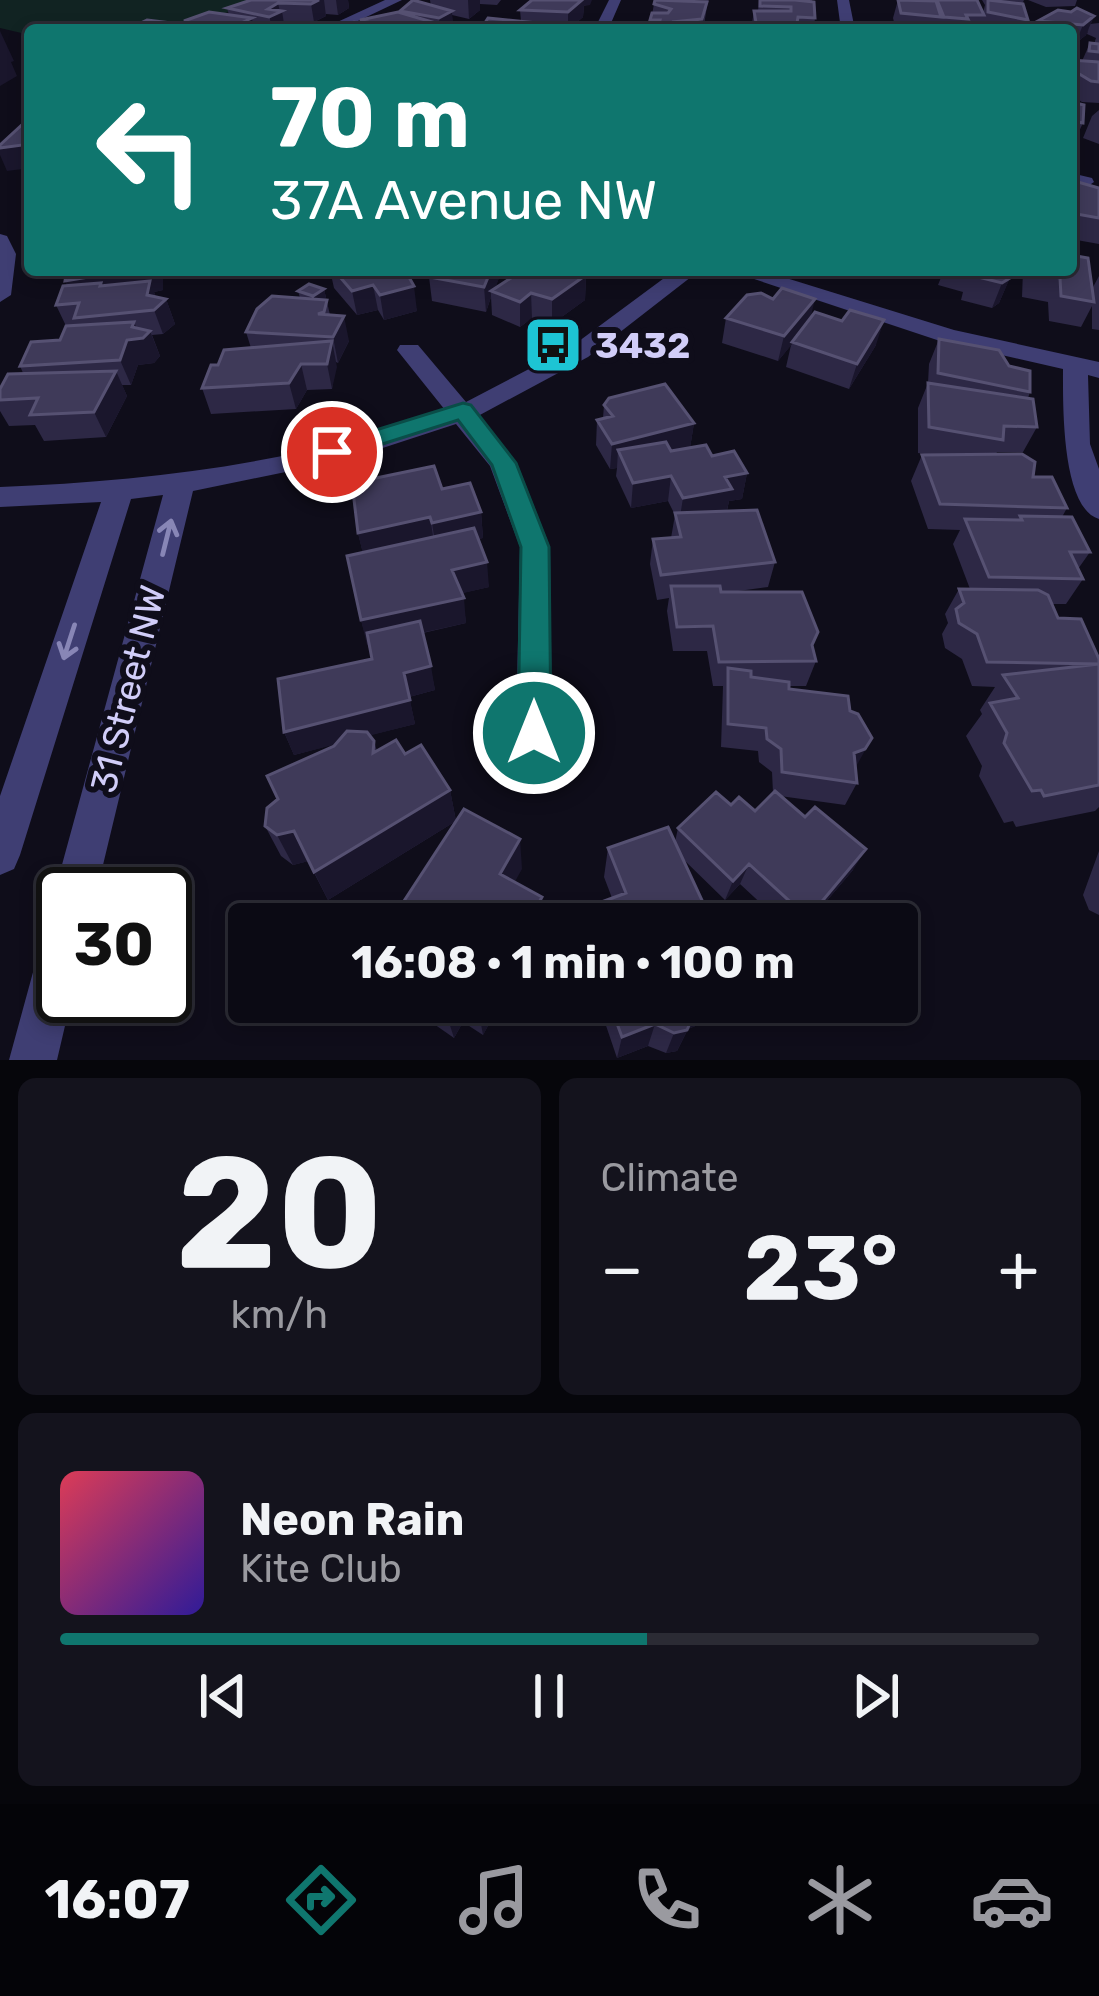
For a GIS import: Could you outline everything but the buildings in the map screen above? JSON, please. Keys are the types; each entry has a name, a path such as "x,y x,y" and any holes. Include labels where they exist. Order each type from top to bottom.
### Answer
{"street":[{"path":"341,24 396,0"},
{"path":"0,240 5,254 0,295"},
{"path":"0,497 180,484 363,445 463,411 536,379 594,344 681,276"},
{"path":"758,276 948,336 1087,368 1076,444 1099,509"},
{"path":"409,350 503,463 535,547 534,733"},
{"name":"31 Street NW","path":"83,867 180,484"},
{"name":"31 Street NW","path":"0,855 119,491"},
{"path":"33,1060 42,1023"}],"shaded area":[{"path":"0,0 277,0 180,24 24,24 24,34 0,28"}],"place":[{"name":"3432","path":"553,345"}],"route":[{"path":"332,452 463,411 503,463 535,547 534,733"}]}
